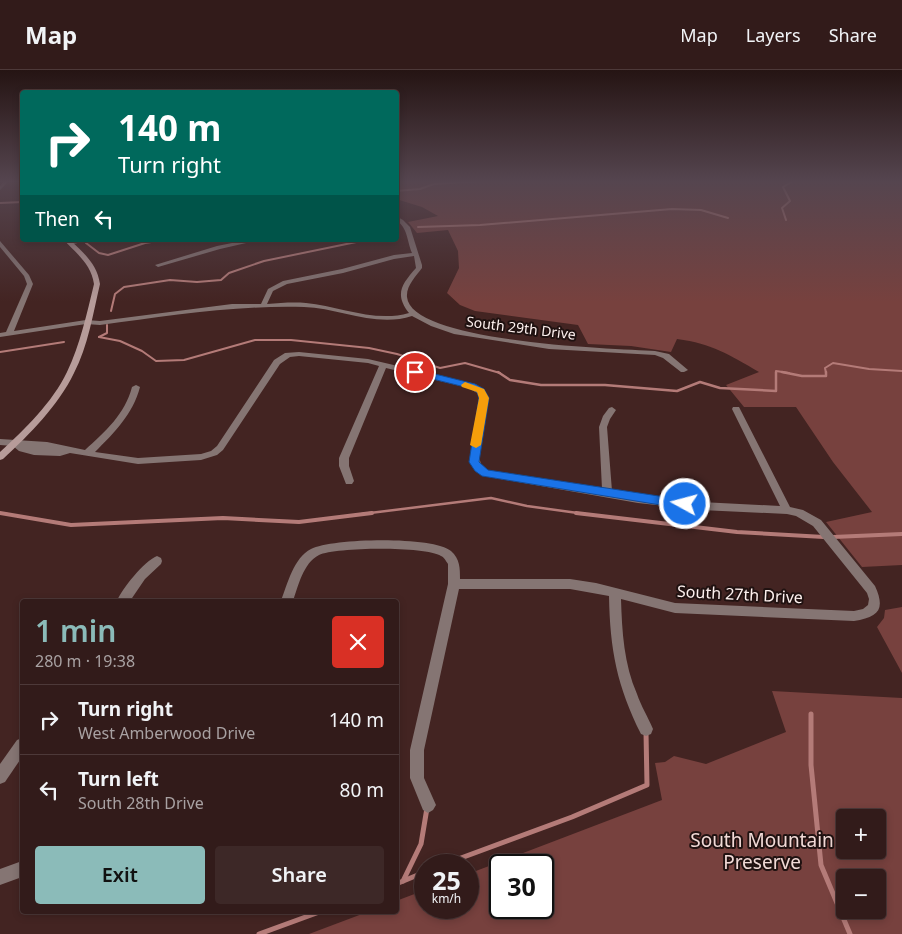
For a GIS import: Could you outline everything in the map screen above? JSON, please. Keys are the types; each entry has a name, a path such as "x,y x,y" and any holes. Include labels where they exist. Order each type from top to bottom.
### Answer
{"street":[{"path":"0,335 125,317 232,306 306,305 379,318 400,318 414,314 405,304 403,296 408,281 419,268 419,260 412,246 411,234 401,221"},
{"path":"0,456 40,416 63,385 73,367 97,284 93,266 73,242"},
{"path":"158,265 218,247 245,242"},
{"path":"0,243 27,276 30,284 9,333"},
{"path":"262,306 270,290 285,282 343,271 394,257 416,254"},
{"name":"South 29th Drive","path":"414,314 433,325 454,332 549,347 655,353 666,356 684,370"},
{"path":"0,442 14,444 23,449 44,448 51,453 71,452 138,460 201,456 214,453 220,448 277,362 288,355 358,360 384,364 472,386 480,391 484,398 474,462 478,469 486,474 701,506 787,510 736,408"},
{"path":"349,481 344,466 344,458 384,364"},
{"path":"87,454 128,408 136,387"},
{"path":"606,493 603,427 606,418 612,410"},
{"name":"South 27th Drive","path":"454,584 570,584 675,608 854,616 865,614 874,608 875,599 871,590 817,522 787,510"},
{"path":"288,599 303,565 314,552 324,549 360,545 405,545 444,551 454,563 454,584 417,750 417,778 428,805"},
{"path":"124,599 141,576 157,561"},
{"path":"614,593 616,645 623,676 632,702 646,729"},
{"path":"0,777 20,748"},
{"path":"0,877 20,870"}],"green space":[{"path":"902,221 902,565 862,567 826,522 872,512 833,462 796,407 744,407 726,385 759,372 720,351 690,341 677,339 671,352 631,346 588,344 578,325 475,311 460,305 447,293 459,268 458,251 448,230 417,233 408,222"},
{"path":"902,607 902,673 877,627 884,618 885,610"},
{"name":"South Mountain Preserve","path":"772,691 902,698 902,934 309,934 362,914 399,914 399,900 414,894 414,919 479,919 479,870 489,866 489,919 554,919 554,854 520,854 662,800 655,763 665,762 674,756 706,764 786,732"}],"waterway":[{"path":"418,227 524,221"},
{"path":"86,243 99,253 108,255 151,242"},
{"path":"111,311 115,294 124,287 170,280 197,282 221,280 229,273 264,261 356,242"},
{"path":"107,325 107,333 99,337 120,341 142,351 156,361 184,360 255,340 291,340 369,348 397,354 440,368 465,363 499,373"},
{"path":"0,352 64,342"},
{"path":"826,373 825,368 833,363 869,369 902,371"},
{"path":"499,373 510,380 541,385 605,385 677,391 700,382 720,388 776,391 776,371 789,373"},
{"path":"782,372 802,376 826,376 826,373"},
{"path":"362,514 491,498 527,506 585,514"},
{"path":"7,514 0,513 71,525 223,518 299,522 372,513"},
{"path":"576,513 737,532 824,537"},
{"path":"833,537 902,534"},
{"path":"811,714 811,765 821,865 850,934"},
{"path":"472,854 572,817 647,785 646,732"},
{"path":"403,881 421,844 427,808"},
{"path":"399,883 414,877"},
{"path":"259,934 314,914"}],"slow traffic":[{"path":"465,385 472,386 480,391 484,398 476,445"}],"route":[{"path":"415,372 472,386 480,391 484,398 474,462 478,469 486,474 685,504"}]}
